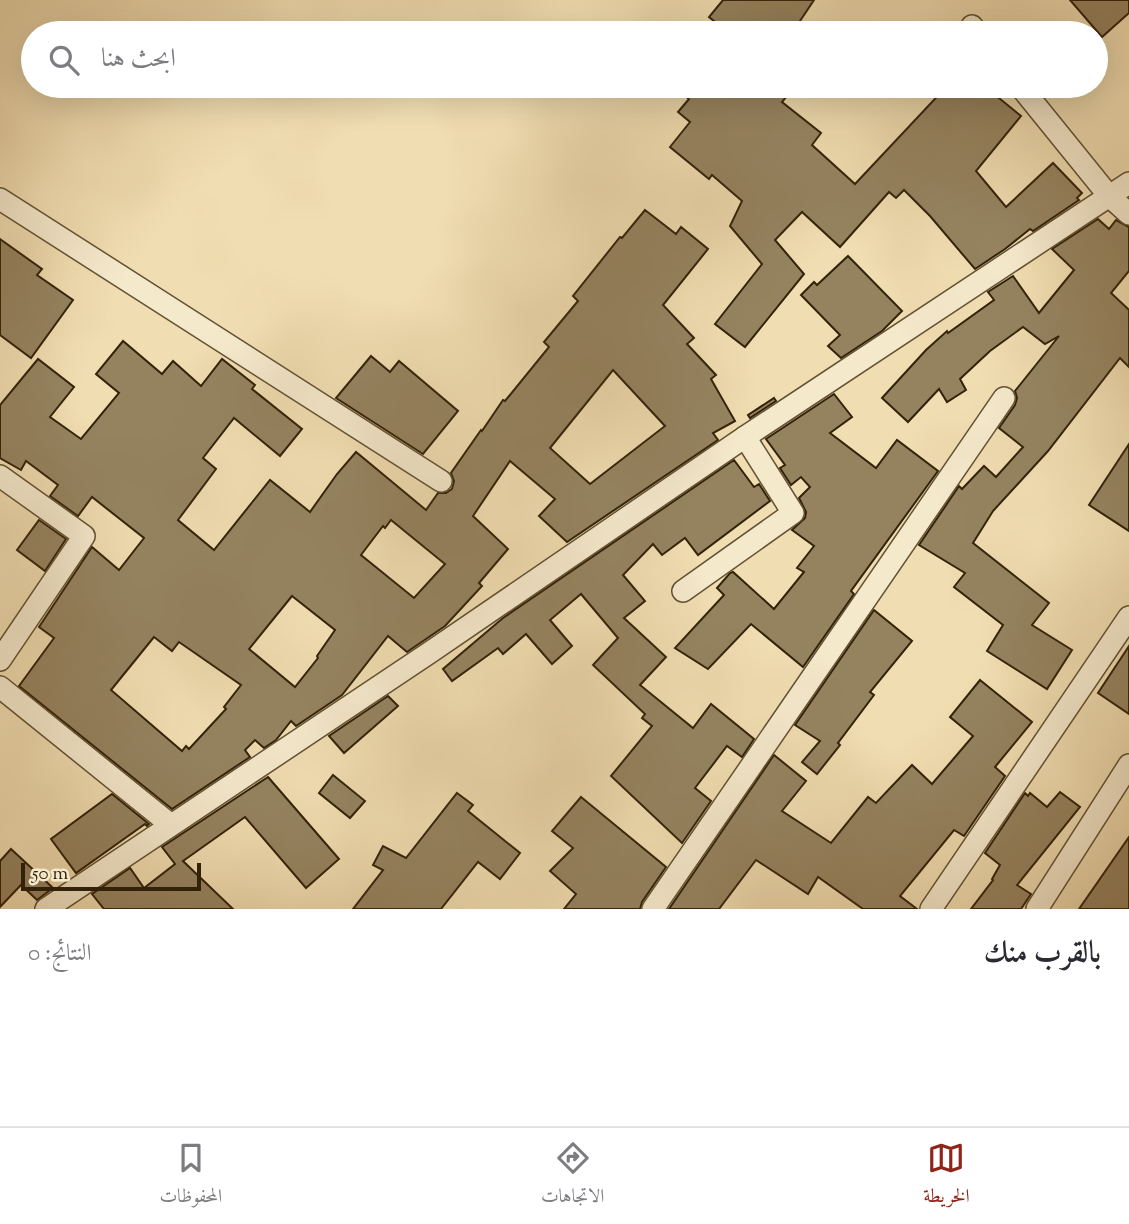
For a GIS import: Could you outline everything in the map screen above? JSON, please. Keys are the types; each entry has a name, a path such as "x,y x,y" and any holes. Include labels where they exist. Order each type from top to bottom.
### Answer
{"street":[{"path":"1030,98 1109,197 1129,214"},
{"path":"46,909 745,437 1129,183"},
{"path":"0,199 441,481"},
{"path":"653,909 1003,398"},
{"path":"682,591 793,513 745,437"},
{"path":"0,476 84,536 0,660"},
{"path":"931,909 1129,617"},
{"path":"0,687 171,825"},
{"path":"1037,909 1129,765"}],"building":[{"path":"723,0 814,0 800,21 714,21 709,17"},
{"path":"1070,0 1129,0 1129,13 1108,32 1108,21 1088,21"},
{"path":"785,98 782,102 821,133 812,145 855,184 936,98 999,98 1021,116 976,171 1006,207 1053,163 1082,193 1077,198 1079,200 1033,231 1030,229 975,269 904,190 896,198 889,192 840,247 802,212 775,240 804,274 745,347 715,324 762,264 730,226 742,201 712,175 709,179 670,147 690,122 678,112 689,99"},
{"path":"645,210 676,234 681,227 708,249 663,305 694,338 687,344 716,375 711,379 735,421 713,433 718,440 567,542 539,516 555,499 510,461 473,516 508,549 479,583 482,586 445,626 407,652 388,636 342,695 296,726 291,721 276,740 264,748 255,740 245,750 250,757 172,809 19,686 54,638 39,627 92,547 119,570 144,538 92,497 78,516 50,496 58,485 26,461 21,470 0,458 0,405 38,359 74,387 50,417 81,439 119,393 96,374 123,341 162,374 173,361 201,386 222,359 255,385 252,389 302,429 280,456 234,418 203,458 216,469 178,520 214,550 270,480 310,512 356,452 426,510 438,493 446,493 452,489 454,481 451,473 503,400 505,401 549,347 544,342 578,301 573,296 620,237 622,238","holes":["613,370 665,426 590,484 550,448","391,520 445,564 414,598 361,555 383,526 385,528","292,596 335,630 318,658 295,687 249,649","154,637 172,651 179,642 241,685 224,707 226,709 189,749 186,746 182,751 111,690"]},
{"path":"1098,219 1109,229 1116,220 1129,227 1129,271 1111,293 1129,310 1129,367 1120,358 1048,451 993,511 973,543 1049,603 1032,625 1072,650 1047,689 987,651 1003,625 954,587 965,573 919,545 959,486 962,489 984,466 996,477 1023,447 999,428 1015,405 1015,391 1059,336 1045,344 1023,327 990,351 960,379 966,390 947,402 939,389 908,422 882,398 947,331 948,333 994,300 988,292 1013,276 1039,313 1074,270 1052,249"},
{"path":"0,239 42,269 37,275 73,300 31,358 0,335"},
{"path":"848,256 902,311 882,331 841,358 828,346 840,335 801,295 814,282 817,285"},
{"path":"371,356 390,372 399,361 458,411 423,454 336,398"},
{"path":"834,394 852,417 830,433 876,468 897,440 938,471 851,591 854,594 803,667 751,624 708,669 675,648 724,595 717,588 730,573 733,572 774,609 804,572 797,568 814,546 792,530 805,518 806,512 799,498 810,487 801,477 791,485 780,468 785,465 766,439"},
{"path":"774,398 776,401 750,418 748,415"},
{"path":"1129,444 1129,531 1089,505"},
{"path":"734,460 754,487 759,484 770,501 698,555 685,538 662,555 653,544 623,575 645,601 624,618 666,657 640,685 693,728 711,704 754,739 742,757 727,746 695,788 711,801 682,843 611,776 652,726 642,718 645,714 593,665 618,638 581,594 550,620 572,646 552,664 526,634 503,654 498,648 452,681 443,669 503,618"},
{"path":"39,520 66,539 45,571 17,550"},
{"path":"874,610 912,641 870,692 874,695 817,774 802,762 820,741 795,725"},
{"path":"1129,646 1129,714 1098,693"},
{"path":"980,680 1032,722 995,767 1005,776 964,836 954,830 900,896 917,909 863,909 818,877 808,894 756,860 719,909 669,909 774,755 806,781 782,811 831,843 868,797 876,803 912,765 932,784 973,736 950,717"},
{"path":"388,696 398,706 344,753 329,736"},
{"path":"333,775 365,801 350,818 319,793"},
{"path":"268,777 339,859 306,888 245,817 183,861 233,909 104,909 92,894 130,868 144,888 175,864 162,847"},
{"path":"1060,792 1080,807 1017,885 1031,894 1021,909 971,909 993,880 1000,865 985,853 1025,793 1028,796 1030,793 1047,807"},
{"path":"457,793 473,805 468,811 520,853 500,879 478,862 441,909 353,909 383,870 373,865 383,846 406,858"},
{"path":"112,794 149,824 145,824 76,873 51,839"},
{"path":"581,797 666,867 640,909 564,909 576,894 550,871 573,848 552,831"},
{"path":"1129,837 1129,909 1079,909"},
{"path":"11,849 53,888 37,900 21,885 0,907 0,861"}]}
